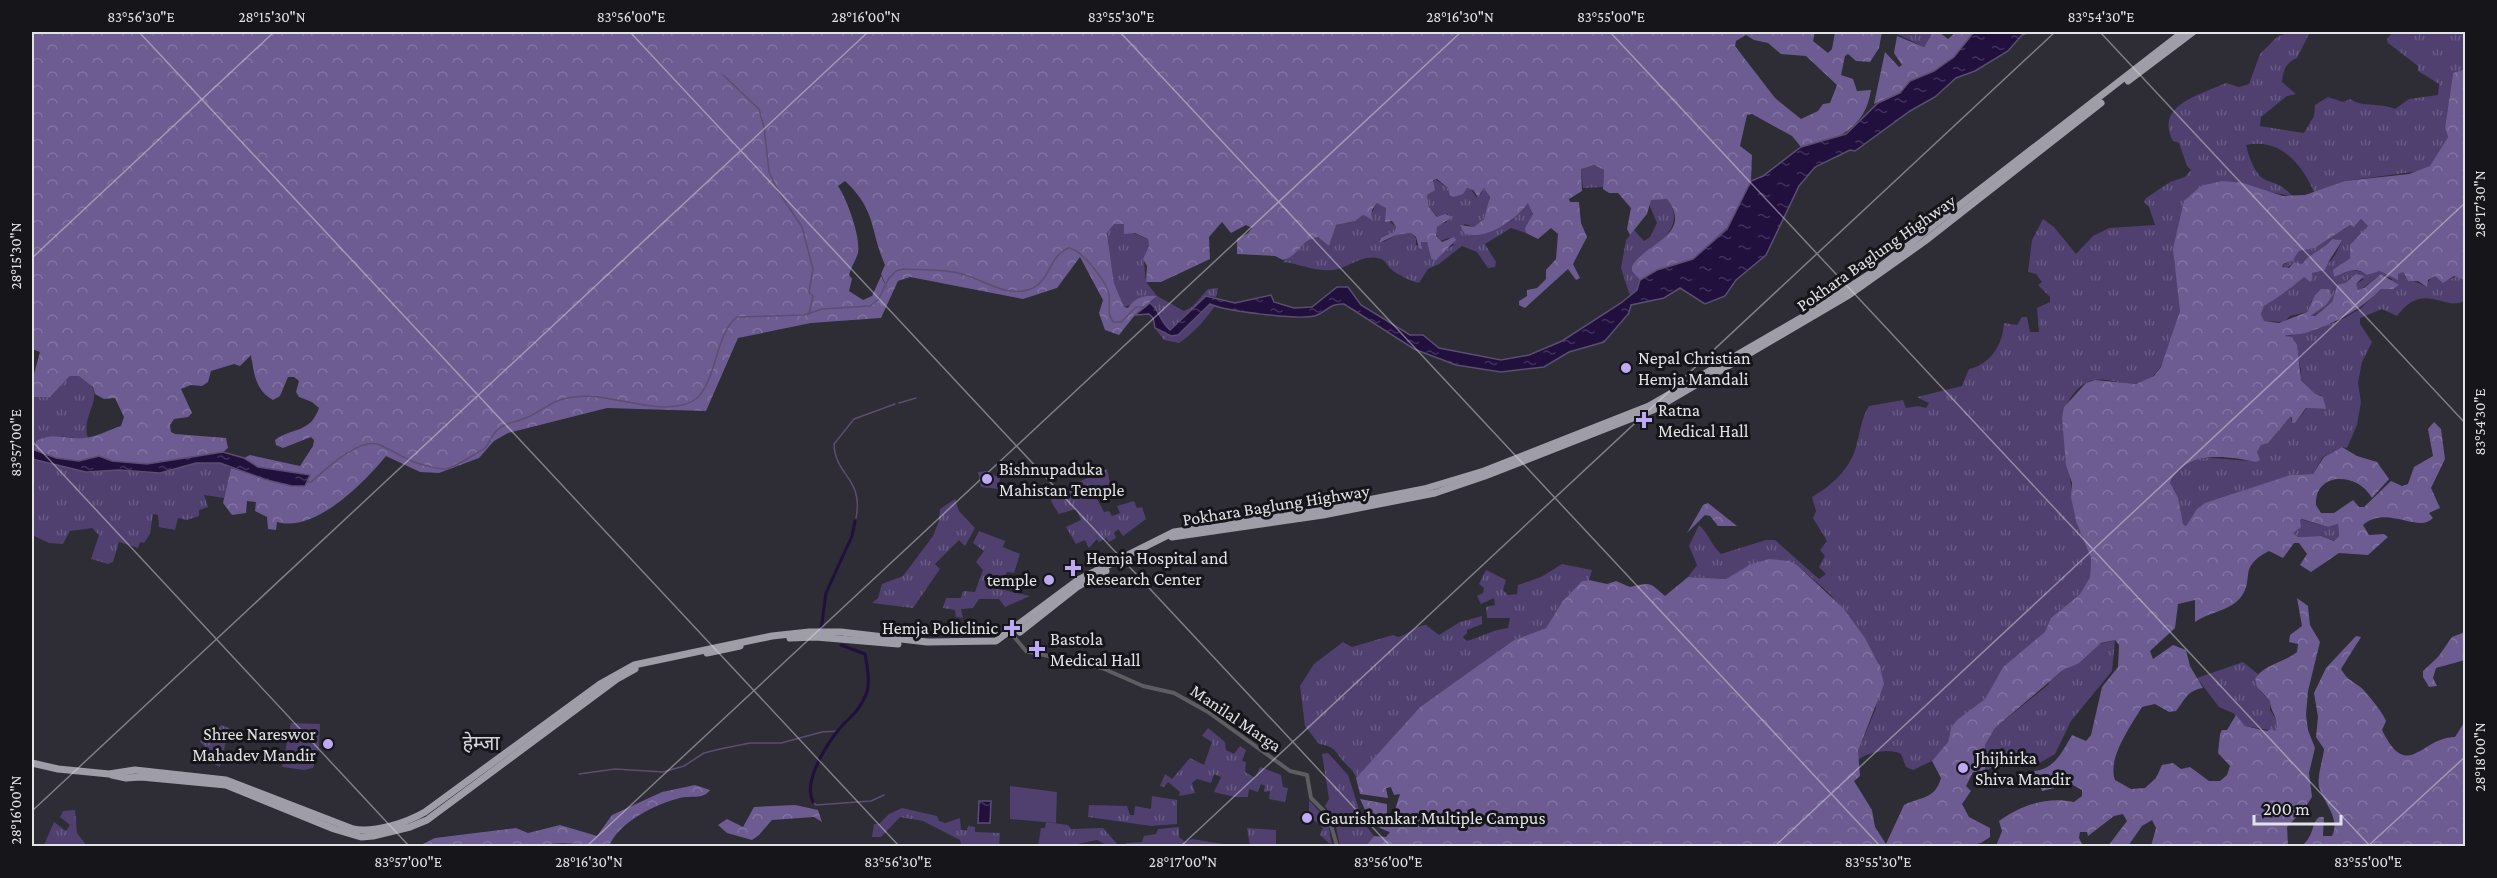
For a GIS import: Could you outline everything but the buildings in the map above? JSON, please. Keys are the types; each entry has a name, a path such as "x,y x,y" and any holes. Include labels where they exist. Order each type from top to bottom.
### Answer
{"highway":[{"name":"Pokhara Baglung Highway","path":"1315,513 1407,493 1473,475 1659,401 1806,315 1876,270 2183,32"},
{"name":"Pokhara Baglung Highway","path":"32,763 58,769 109,774 135,770 226,780 353,829 367,830 422,814 600,684 638,664 779,634 836,632 927,642 998,641 1012,635 1082,580 1180,530 1315,513 1421,496 1459,486 1625,422 1672,400 1834,305 1892,266 2193,32"}],"street":[{"name":"Manilal Marga","path":"1012,635 1026,651 1102,668 1143,687 1174,693 1208,712 1290,771 1307,776 1311,798 1331,822 1337,846"}],"green space":[{"path":"32,32 1815,32 1813,41 1828,53 1832,49 1835,32 1882,32 1879,48 1870,62 1856,61 1848,54 1845,56 1841,75 1853,79 1857,91 1871,90 1863,115 1856,124 1837,137 1801,147 1792,136 1752,114 1747,115 1740,146 1752,155 1751,181 1731,224 1693,259 1657,270 1640,280 1632,271 1632,266 1671,230 1675,221 1674,211 1667,199 1651,200 1647,214 1630,235 1627,229 1631,208 1618,193 1609,193 1603,189 1604,170 1594,165 1581,169 1582,191 1569,199 1570,202 1579,202 1581,223 1587,237 1573,264 1580,278 1576,280 1568,269 1525,308 1519,305 1519,301 1527,296 1527,290 1537,288 1546,279 1546,270 1556,259 1558,234 1551,228 1538,239 1526,233 1525,228 1533,214 1528,203 1516,216 1491,232 1472,235 1464,233 1460,225 1474,227 1484,219 1490,197 1484,188 1478,197 1473,190 1467,188 1463,194 1454,197 1450,195 1448,188 1437,179 1433,180 1435,190 1427,195 1429,207 1437,217 1445,214 1452,217 1437,227 1436,236 1442,242 1454,237 1456,240 1435,261 1431,258 1427,242 1421,242 1422,249 1419,248 1416,237 1411,233 1396,235 1379,243 1381,238 1394,232 1396,227 1392,221 1385,222 1386,208 1377,203 1372,210 1371,219 1363,215 1355,221 1336,225 1329,246 1318,237 1312,238 1283,260 1275,256 1237,254 1237,239 1252,228 1246,225 1231,233 1222,222 1209,237 1210,259 1161,282 1146,282 1147,266 1143,259 1149,246 1148,239 1135,233 1124,234 1124,224 1114,224 1107,233 1114,283 1124,307 1128,308 1134,301 1141,298 1157,296 1135,315 1119,335 1105,330 1099,313 1103,300 1080,257 1057,288 1023,299 910,277 898,281 881,318 811,323 738,338 706,411 607,408 508,433 494,441 479,458 439,473 420,472 386,456 352,492 338,503 307,520 292,523 277,522 276,530 268,529 267,517 255,511 256,502 247,501 246,513 232,515 223,503 231,468 292,486 310,475 258,467 244,458 250,455 300,466 313,446 314,440 311,437 283,448 276,445 275,440 281,436 311,422 319,408 312,402 299,397 296,392 299,381 294,377 288,377 280,396 273,400 259,386 251,355 240,366 234,364 211,371 208,382 202,386 191,385 181,389 192,413 188,417 174,419 170,425 171,432 226,438 228,448 223,452 147,464 112,461 99,456 79,461 57,458 35,450 36,441 60,436 84,438 93,436 121,426 124,417 115,398 104,399 95,394 93,387 79,376 70,376 50,397 32,397 32,381 40,352 32,349","holes":["1746,35 1754,40 1768,43 1781,54 1806,56 1837,85 1830,103 1823,104 1818,111 1801,119 1775,98 1735,46 1736,41","845,181 868,211 885,265 881,274 888,290 881,276 872,296 863,300 849,291 852,279 849,275 858,253 858,246 852,218 838,186"]},
{"path":"1893,32 1933,32 1924,47"},
{"path":"1933,32 1939,32 1948,39 1956,32 1974,32 1954,57 1934,71 1910,81 1900,93 1874,104 1885,52 1899,67 1902,65 1894,53 1897,36 1924,47"},
{"path":"2290,32 2310,32 2297,58 2288,64 2283,74 2282,82 2296,94 2287,96 2261,117 2260,126 2304,133 2314,116 2315,105 2328,97 2343,102 2350,99 2355,102 2395,109 2409,99 2438,95 2439,84 2418,71 2418,66 2388,43 2387,39 2393,32 2465,32 2465,69 2453,73 2445,128 2448,137 2431,166 2420,171 2345,181 2315,194 2304,173 2289,156 2270,145 2246,145 2256,171 2263,179 2281,186 2292,196 2264,191 2174,259 2179,284 2179,319 2169,350 2158,370 2144,382 2138,384 2100,379 2088,382 2073,394 2062,417 2075,516 2091,558 2090,577 2080,594 2058,612 2046,632 2003,667 1985,699 1951,728 1948,742 1932,761 1913,770 1906,767 1901,754 1891,751 1867,755 1858,760 1858,751 1876,708 1851,621 1830,594 1797,565 1749,565 1726,579 1688,577 1697,565 1689,546 1699,525 1721,554 1766,540 1775,540 1819,579 1826,574 1819,567 1825,556 1820,550 1827,541 1813,518 1816,511 1812,497 1833,482 1849,463 1869,406 1903,400 1906,408 1918,406 1926,408 1929,403 1917,397 1962,386 1969,369 1984,363 1994,352 2001,338 2004,323 2017,325 2022,317 2027,317 2030,332 2039,332 2037,308 2050,302 2050,297 2038,285 2042,282 2036,274 2028,272 2032,240 2043,219 2054,227 2076,254 2093,236 2109,228 2155,225 2149,207 2144,202 2146,198 2170,182 2185,177 2191,170 2187,166 2179,143 2173,141 2169,129 2170,118 2175,110 2193,97 2226,83 2239,87 2249,84 2260,54 2277,37"},
{"path":"2465,69 2465,280 2454,276 2443,283 2435,276 2428,280 2427,287 2418,281 2408,281 2403,272 2398,274 2398,280 2380,271 2367,275 2358,270 2350,270 2334,277 2333,270 2350,258 2350,245 2368,226 2361,219 2354,227 2350,225 2315,248 2299,251 2292,261 2283,264 2282,267 2289,268 2294,262 2302,264 2332,239 2342,240 2325,270 2312,273 2311,282 2304,277 2264,306 2261,314 2264,321 2279,323 2307,312 2315,295 2321,289 2328,289 2332,296 2326,305 2310,316 2315,316 2332,302 2337,285 2345,283 2356,274 2364,276 2356,284 2358,290 2381,274 2399,285 2393,289 2381,289 2347,315 2328,324 2305,333 2285,336 2292,337 2297,345 2301,380 2314,393 2323,397 2326,409 2306,408 2295,423 2292,423 2292,417 2290,417 2268,443 2261,445 2257,452 2260,460 2256,462 2220,457 2196,460 2177,472 2170,483 2178,498 2183,524 2186,526 2197,509 2205,503 2290,475 2313,474 2324,457 2342,447 2357,456 2377,462 2389,479 2372,498 2357,483 2347,480 2329,481 2322,486 2317,494 2316,505 2321,513 2334,513 2353,500 2359,507 2364,507 2391,481 2402,486 2408,484 2414,467 2433,456 2428,429 2434,422 2441,429 2445,459 2431,488 2440,508 2429,513 2433,518 2419,523 2382,517 2372,519 2363,525 2369,535 2384,534 2388,537 2368,555 2339,553 2311,572 2300,565 2307,554 2299,543 2294,543 2283,558 2269,551 2253,562 2248,573 2245,591 2231,605 2195,622 2195,600 2178,604 2175,628 2150,651 2153,659 2173,645 2186,650 2190,666 2203,688 2190,693 2176,711 2169,712 2155,704 2142,707 2117,752 2113,771 2115,780 2131,789 2145,788 2156,778 2162,765 2173,763 2181,769 2190,767 2209,781 2220,781 2227,775 2230,766 2218,753 2220,734 2222,730 2227,730 2236,715 2245,726 2275,731 2277,723 2270,701 2257,687 2255,678 2265,669 2297,652 2298,644 2289,642 2290,635 2302,626 2297,598 2308,606 2310,625 2320,642 2308,691 2306,715 2308,730 2315,748 2309,773 2312,797 2287,827 2288,846 2151,846 2156,828 2152,820 2142,826 2128,846 2108,846 2127,821 2123,814 2114,816 2088,836 2087,832 2080,832 2079,838 2083,846 1996,846 2002,831 1999,821 2007,815 2035,803 2054,800 2074,802 2082,796 2082,790 2071,784 2042,791 2034,771 2053,763 2072,735 2086,741 2091,735 2102,687 2118,667 2119,645 2115,640 2101,643 2079,663 2062,671 1995,728 1985,745 1985,772 1973,772 1966,786 1971,791 1962,804 1969,817 1990,828 1990,837 1981,843 1968,846 1366,846 1374,836 1386,837 1390,832 1375,824 1368,816 1360,799 1387,804 1387,818 1392,819 1400,794 1394,795 1391,787 1386,788 1388,798 1360,794 1356,778 1420,707 1514,640 1546,628 1562,602 1582,581 1589,580 1607,584 1616,581 1630,587 1650,584 1665,596 1688,577 1726,579 1749,565 1769,559 1789,561 1797,565 1843,608 1865,638 1880,667 1884,684 1858,751 1860,776 1854,781 1872,810 1875,827 1886,844 1904,805 1926,797 1938,785 1941,778 1932,761 1948,742 1951,728 1957,720 1985,699 2003,667 2045,632 2051,618 2080,594 2090,577 2091,558 2076,521 2071,497 2072,483 2066,465 2062,417 2064,407 2086,383 2095,380 2136,384 2154,376 2161,367 2180,311 2173,249 2184,201 2201,186 2222,181 2243,183 2283,196 2305,195 2345,181 2409,174 2430,166 2448,137 2445,128 2453,73","holes":["2302,519 2328,527 2338,524 2339,536 2334,541 2321,536 2298,537 2293,533 2301,527 2300,520"]},
{"path":"1591,164 1604,170 1603,187 1583,188 1581,169"},
{"path":"1435,179 1448,188 1464,192 1467,188 1471,189 1476,197 1484,188 1489,193 1488,208 1482,221 1474,227 1465,224 1460,227 1491,229 1499,227 1513,219 1528,203 1531,207 1533,211 1526,233 1511,228 1485,244 1496,262 1495,267 1488,268 1477,252 1462,246 1439,264 1428,269 1419,283 1396,273 1384,261 1377,258 1365,258 1333,270 1314,269 1283,262 1311,238 1318,237 1331,242 1332,232 1336,225 1355,221 1363,215 1369,218 1377,203 1385,206 1390,222 1396,227 1394,232 1379,240 1384,242 1396,235 1411,233 1416,238 1416,245 1422,246 1421,242 1427,242 1431,258 1454,245 1449,238 1440,241 1435,233 1438,225 1447,222 1448,214 1439,218 1429,207 1427,195 1435,188 1432,184"},
{"path":"1667,198 1673,209 1672,227 1632,266 1640,280 1637,290 1630,296 1621,268 1626,240 1634,230 1644,241 1650,237 1657,223 1649,204 1650,200"},
{"path":"2361,219 2368,226 2350,250 2352,256 2344,262 2334,277 2350,269 2369,274 2380,271 2403,272 2405,277 2425,286 2433,276 2450,279 2457,276 2465,280 2465,300 2450,303 2426,298 2407,305 2397,316 2382,309 2360,318 2360,324 2372,342 2362,362 2358,383 2361,402 2357,425 2347,448 2342,447 2323,457 2313,474 2290,475 2220,500 2194,514 2186,526 2183,524 2170,483 2185,464 2205,458 2251,461 2261,445 2290,417 2292,416 2291,421 2297,421 2307,408 2324,409 2321,395 2313,393 2300,378 2301,370 2294,339 2284,337 2339,321 2360,309 2381,289 2388,288 2392,279 2381,274 2360,290 2356,288 2356,284 2364,279 2351,277 2336,287 2332,302 2311,318 2309,315 2326,305 2312,300 2307,312 2290,316 2284,322 2264,321 2261,314 2264,306 2293,283 2327,264 2342,240 2332,239 2302,264 2294,262 2286,269 2282,265 2290,262 2299,251 2315,248 2350,225 2355,226"},
{"path":"1114,224 1125,224 1133,233 1148,239 1149,246 1144,262 1146,282 1157,296 1184,311 1192,307 1208,289 1218,288 1216,297 1206,296 1169,330 1150,303 1156,297 1124,307 1114,283 1107,232"},
{"path":"1210,304 1215,306 1207,317 1179,343 1164,340 1155,328 1177,335"},
{"path":"79,375 89,382 93,389 93,404 87,428 88,438 56,436 43,438 36,441 35,450 32,449 32,397 50,397 70,376"},
{"path":"32,459 66,467 160,473 197,463 220,463 231,468 224,498 204,495 208,507 199,510 199,516 187,520 178,518 175,530 159,527 158,515 153,514 150,534 144,543 140,542 138,548 119,542 113,562 108,564 91,559 99,535 92,528 70,531 63,544 49,543 32,535"},
{"path":"1107,469 1111,488 1096,497 1104,512 1109,511 1112,516 1120,513 1117,506 1134,501 1137,508 1142,507 1146,519 1123,536 1118,529 1114,533 1116,538 1109,542 1106,538 1099,542 1097,539 1089,548 1085,540 1076,544 1066,527 1081,520 1076,509 1059,514 1052,503 1048,488 1065,488"},
{"path":"986,471 1000,478 999,489 981,487 978,472"},
{"path":"955,499 959,511 975,528 965,546 959,540 935,564 940,569 913,608 872,603 878,598 882,584 903,576 933,536 939,521 940,509"},
{"path":"1708,503 1737,526 1718,526 1710,516 1705,515 1687,533 1703,505"},
{"path":"2300,519 2328,527 2338,524 2339,536 2335,541 2321,536 2298,537 2293,533"},
{"path":"979,531 1005,541 1003,547 1020,554 1014,573 1007,572 999,589 1030,596 1005,607 999,599 979,599 973,608 961,609 963,618 956,617 955,610 943,608 946,598 961,598 963,591 975,592 983,570 976,562 984,551 973,543"},
{"path":"1562,564 1592,570 1589,580 1582,581 1562,602 1546,628 1514,640 1420,707 1356,778 1353,771 1335,750 1319,744 1305,726 1300,686 1314,664 1343,642 1352,647 1393,635 1402,636 1426,625 1439,635 1460,622 1482,616 1482,624 1467,630 1463,637 1467,641 1508,628 1510,618 1487,618 1486,607 1495,605 1494,598 1481,604 1477,596 1483,593 1484,588 1479,584 1486,570 1506,580 1503,590 1508,595 1517,594 1518,585 1541,577"},
{"path":"2465,632 2465,660 2436,668 2433,678 2437,686 2429,687 2423,677 2423,671 2438,657 2452,637"},
{"path":"2356,636 2361,637 2341,669 2378,708 2386,721 2382,730 2391,746 2408,756 2433,743 2455,737 2465,721 2465,846 2302,846 2319,817 2324,817 2323,836 2332,836 2334,829 2333,817 2319,787 2319,773 2324,749 2316,737 2318,717 2314,693 2326,668"},
{"path":"2115,640 2112,671 2071,721 2055,754 2038,764 2008,756 1985,772 1985,745 1995,728 2097,645"},
{"path":"2243,662 2258,674 2255,678 2260,691 2270,701 2270,710 2278,722 2275,731 2245,726 2233,713 2219,707 2197,678"},
{"path":"2066,668 2069,669 2073,678 2066,685 2057,689 2048,683"},
{"path":"291,723 320,724 319,747 313,768 304,770 282,767"},
{"path":"221,725 229,728 220,767 214,764 210,753 200,741 204,737 213,739"},
{"path":"1208,728 1225,742 1226,750 1234,754 1240,746 1246,750 1242,761 1246,762 1245,772 1255,778 1260,767 1281,775 1283,787 1288,788 1285,802 1269,799 1270,791 1264,792 1265,786 1261,784 1258,792 1249,789 1248,797 1235,797 1214,792 1221,777 1214,774 1211,783 1197,779 1192,783 1195,793 1179,796 1180,792 1168,782 1164,787 1160,786 1165,774 1172,779 1190,758 1204,765 1212,742 1202,736"},
{"path":"1328,753 1348,775 1363,822 1374,836 1366,846 1340,846 1335,822 1325,806 1329,799 1322,754"},
{"path":"695,785 710,790 704,795 684,797 650,809 621,829 609,846 566,843 541,846 419,846 435,838 516,828 528,833 560,825 597,836 612,815 662,792"},
{"path":"1010,786 1057,792 1056,823 1010,819"},
{"path":"1152,796 1177,800 1177,824 1151,826 1088,817 1089,805 1127,806 1130,815 1134,815 1135,806 1151,809"},
{"path":"1309,800 1328,821 1332,846 1320,835 1323,828 1309,816"},
{"path":"795,805 818,810 822,822 814,817 772,820 752,840 727,833 718,825 727,819 743,827 754,807"},
{"path":"902,808 937,816 939,821 945,823 960,818 961,830 967,830 968,826 975,827 975,832 1000,833 999,846 962,846 960,840 923,821 900,817 881,837 872,837 874,824 879,824 889,814"},
{"path":"75,810 77,833 87,846 32,846 44,845 54,822 66,831 70,825 60,817 63,811"},
{"path":"1046,822 1068,825 1071,829 1103,828 1119,846 1108,846 1097,840 1068,846 1038,846 1041,828 1045,828"},
{"path":"1179,827 1179,837 1185,842 1192,839 1235,846 1125,846 1126,843 1142,842 1144,836 1156,834 1158,829"},
{"path":"1247,828 1276,830 1276,845 1281,846 1250,846"}],"water":[{"path":"1974,32 2031,32 2022,35 2008,51 1975,71 1956,78 1935,97 1910,111 1855,151 1850,150 1815,167 1799,186 1766,255 1736,280 1725,296 1705,304 1680,288 1664,298 1631,305 1629,313 1604,342 1569,352 1544,367 1501,372 1456,365 1414,349 1344,304 1335,305 1318,315 1306,317 1245,312 1210,304 1178,335 1171,336 1155,328 1153,318 1149,314 1135,315 1150,303 1170,330 1206,296 1235,303 1271,295 1274,302 1294,308 1312,307 1337,287 1348,287 1361,305 1410,335 1423,335 1439,348 1501,360 1529,355 1562,341 1621,303 1637,290 1640,280 1657,270 1693,259 1727,229 1751,181 1763,176 1801,147 1846,134 1878,103 1900,93 1910,81 1934,71 1954,57"},
{"path":"32,449 56,458 79,461 99,456 112,461 147,464 223,452 244,458 258,467 310,475 305,486 292,486 267,480 220,463 196,463 160,473 119,470 86,472 32,459"},
{"path":"979,801 991,801 990,823 978,823"}],"waterway":[{"path":"723,75 759,109 764,127 769,172 778,191 802,227 813,269 809,292 813,296 809,314"},
{"path":"307,482 311,482 353,450 372,444 380,445 415,462 447,469 486,447 495,433 503,426 528,417 560,400 592,396 655,406 670,407 686,404 704,389 710,378 723,337 737,317 804,315 822,309 870,306 878,300 889,278 896,271 903,269 951,272 1004,290 1023,291 1039,284 1058,256 1069,248 1087,260 1107,288 1109,311 1113,322 1121,322 1136,307 1145,307"},
{"path":"899,403 916,398"},
{"path":"856,518 856,494 839,463 834,444 854,419 895,404"},
{"path":"821,630 826,593 852,536 855,521"},
{"path":"813,802 811,785 816,766 836,733 860,706 868,688 865,654 841,645"},
{"path":"579,774 615,769 663,772 684,766 704,753 720,749 750,743 781,743 822,732 838,731"},
{"path":"813,802 816,805 871,801 884,795"}],"place":[{"name":"Nepal Christian Hemja Mandali","path":"1626,368"},
{"name":"Ratna Medical Hall","path":"1644,420"},
{"name":"Bishnupaduka Mahistan Temple","path":"987,479"},
{"name":"Hemja Hospital and Research Center","path":"1073,568"},
{"name":"temple","path":"1049,580"},
{"name":"Hemja Policlinic","path":"1012,628"},
{"name":"Bastola Medical Hall","path":"1037,649"},
{"name":"Shree Nareswor Mahadev Mandir","path":"328,744"},
{"name":"Jhijhirka Shiva Mandir","path":"1963,768"},
{"name":"Gaurishankar Multiple Campus","path":"1307,818"}],"district":[{"name":"हेम्जा","path":"481,743"}]}
